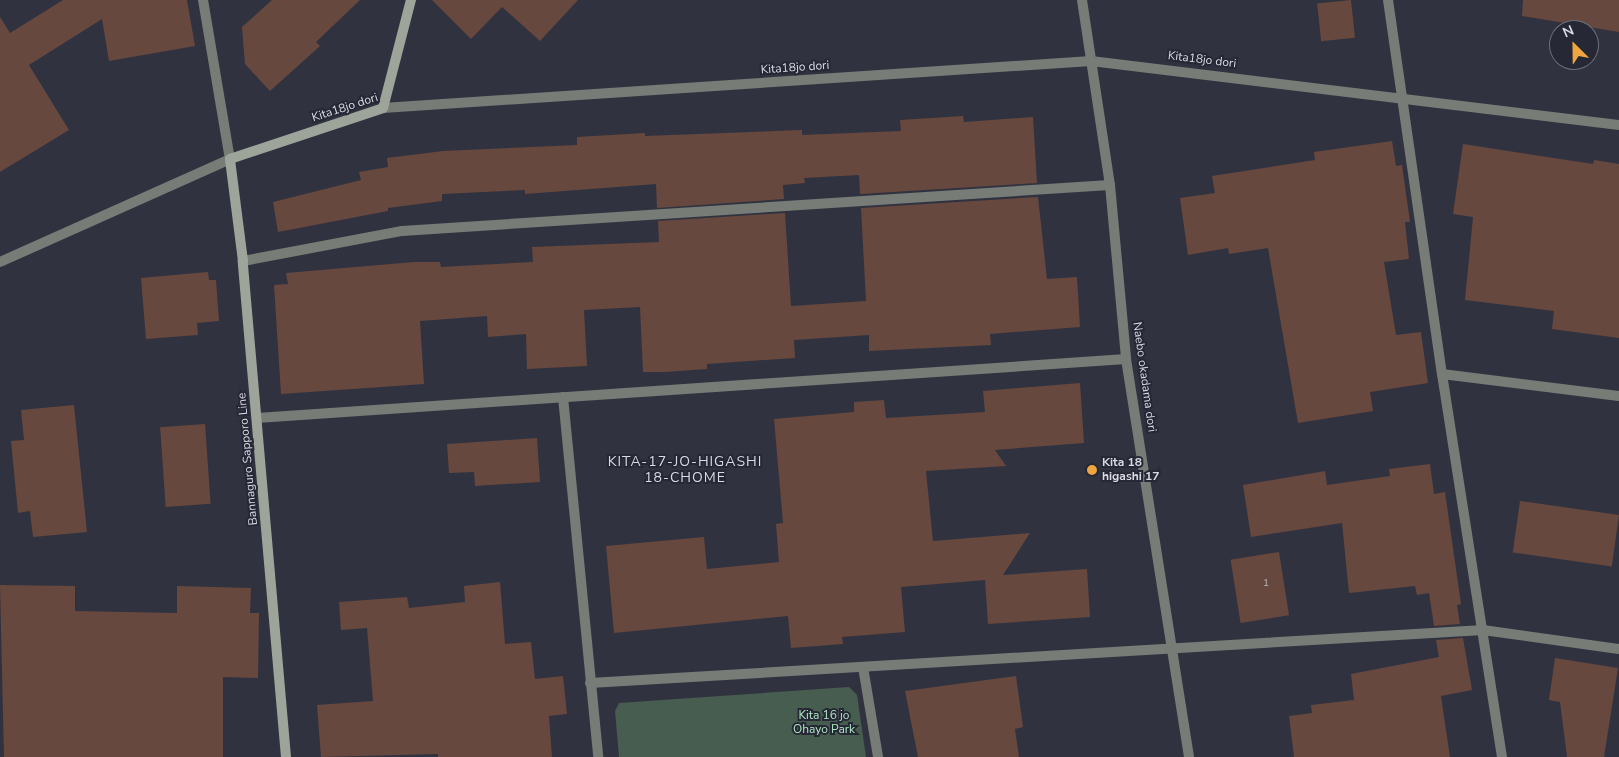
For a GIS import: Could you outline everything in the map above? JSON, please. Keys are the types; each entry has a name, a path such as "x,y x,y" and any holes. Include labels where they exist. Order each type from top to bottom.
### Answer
{"main road":[{"path":"383,108 411,0"},
{"name":"Kita18jo dori","path":"230,159 383,108"},
{"name":"Bannaguro Sapporo Line","path":"230,159 243,261 286,757"}],"street":[{"path":"202,0 230,159"},
{"name":"Naebo okadama dori","path":"1082,0 1110,185 1126,358 1174,648 1189,757"},
{"path":"1388,0 1442,374 1502,757"},
{"name":"Kita18jo dori","path":"383,108 1091,61 1619,125"},
{"name":"Kita18jo dori","path":"0,262 230,159"},
{"path":"243,261 402,231 1110,185"},
{"path":"257,418 1126,358"},
{"path":"1442,374 1619,396"},
{"path":"563,397 598,757"},
{"path":"590,683 1483,630 1619,649"},
{"path":"863,667 878,757"}],"green space":[{"name":"Kita 16 jo Ohayo Park","path":"849,687 857,695 866,757 619,757 615,711 619,703"}],"building":[{"path":"63,0 187,0 195,46 109,61 102,19 29,65 69,130 0,172 0,17 10,33"},
{"path":"272,0 360,0 316,42 320,46 270,91 245,64 242,27"},
{"path":"432,0 578,0 540,41 502,7 471,39"},
{"path":"1351,0 1355,38 1321,41 1317,4"},
{"path":"1523,0 1619,0 1619,32 1599,29 1599,20 1549,20 1522,16"},
{"path":"963,116 964,122 1033,117 1037,183 860,194 859,175 804,178 805,183 783,185 784,199 657,208 656,184 525,194 525,190 442,194 442,201 388,208 388,211 278,232 273,202 361,180 359,172 388,167 387,158 443,151 577,145 577,137 645,133 645,136 802,130 802,135 901,131 900,120"},
{"path":"1392,141 1396,166 1402,165 1410,222 1405,222 1409,259 1384,262 1396,335 1421,332 1428,383 1370,392 1373,411 1298,423 1268,248 1229,254 1228,248 1188,255 1180,198 1215,193 1212,176 1315,160 1314,152"},
{"path":"1463,144 1593,164 1594,160 1619,164 1619,338 1552,329 1554,311 1465,300 1473,217 1453,214"},
{"path":"1038,197 1047,279 1077,277 1080,327 990,334 991,345 869,351 869,335 794,340 795,358 707,364 707,369 643,372 640,307 584,310 587,366 527,369 526,334 488,337 487,316 420,321 424,384 281,394 274,285 288,284 286,273 414,262 440,262 441,267 533,262 532,247 659,242 658,221 785,213 791,306 866,301 861,208"},
{"path":"208,272 209,280 216,280 219,321 197,323 198,335 146,339 141,278"},
{"path":"1080,383 1084,443 995,450 1006,466 926,471 933,541 1030,533 1003,575 1087,569 1090,617 988,624 985,580 901,587 905,632 842,637 843,644 791,648 788,616 614,633 606,546 704,537 707,569 779,562 776,524 783,523 774,419 854,412 854,402 884,400 886,418 985,412 983,391"},
{"path":"74,405 87,532 33,537 30,511 18,513 11,441 24,440 21,410"},
{"path":"205,424 211,504 166,507 160,427"},
{"path":"537,438 540,482 475,486 474,472 449,473 447,444"},
{"path":"1430,464 1434,494 1445,492 1461,604 1457,605 1460,624 1434,626 1429,593 1417,595 1415,586 1349,593 1342,523 1251,537 1243,485 1325,471 1327,485 1390,476 1389,469"},
{"path":"1520,501 1619,515 1612,566 1513,552"},
{"path":"1279,552 1289,615 1241,623 1231,560"},
{"path":"500,582 505,644 531,642 535,679 563,676 567,714 549,716 552,757 438,757 438,754 321,757 317,705 373,701 367,628 341,630 339,602 407,597 409,608 465,602 464,586"},
{"path":"0,585 75,586 75,611 177,613 177,586 251,588 250,613 259,613 258,678 223,677 223,757 4,757"},
{"path":"1463,638 1472,690 1441,696 1450,757 1294,757 1289,716 1312,713 1311,705 1354,700 1351,674 1439,657 1436,640"},
{"path":"1555,658 1618,668 1604,757 1567,757 1560,702 1549,700"},
{"path":"1016,676 1023,727 1015,729 1019,757 918,757 905,691"}],"place":[{"name":"Kita 18 higashi 17","path":"1092,470"}],"district":[{"name":"KITA-17-JO-HIGASHI 18-CHOME","path":"685,470"}]}
